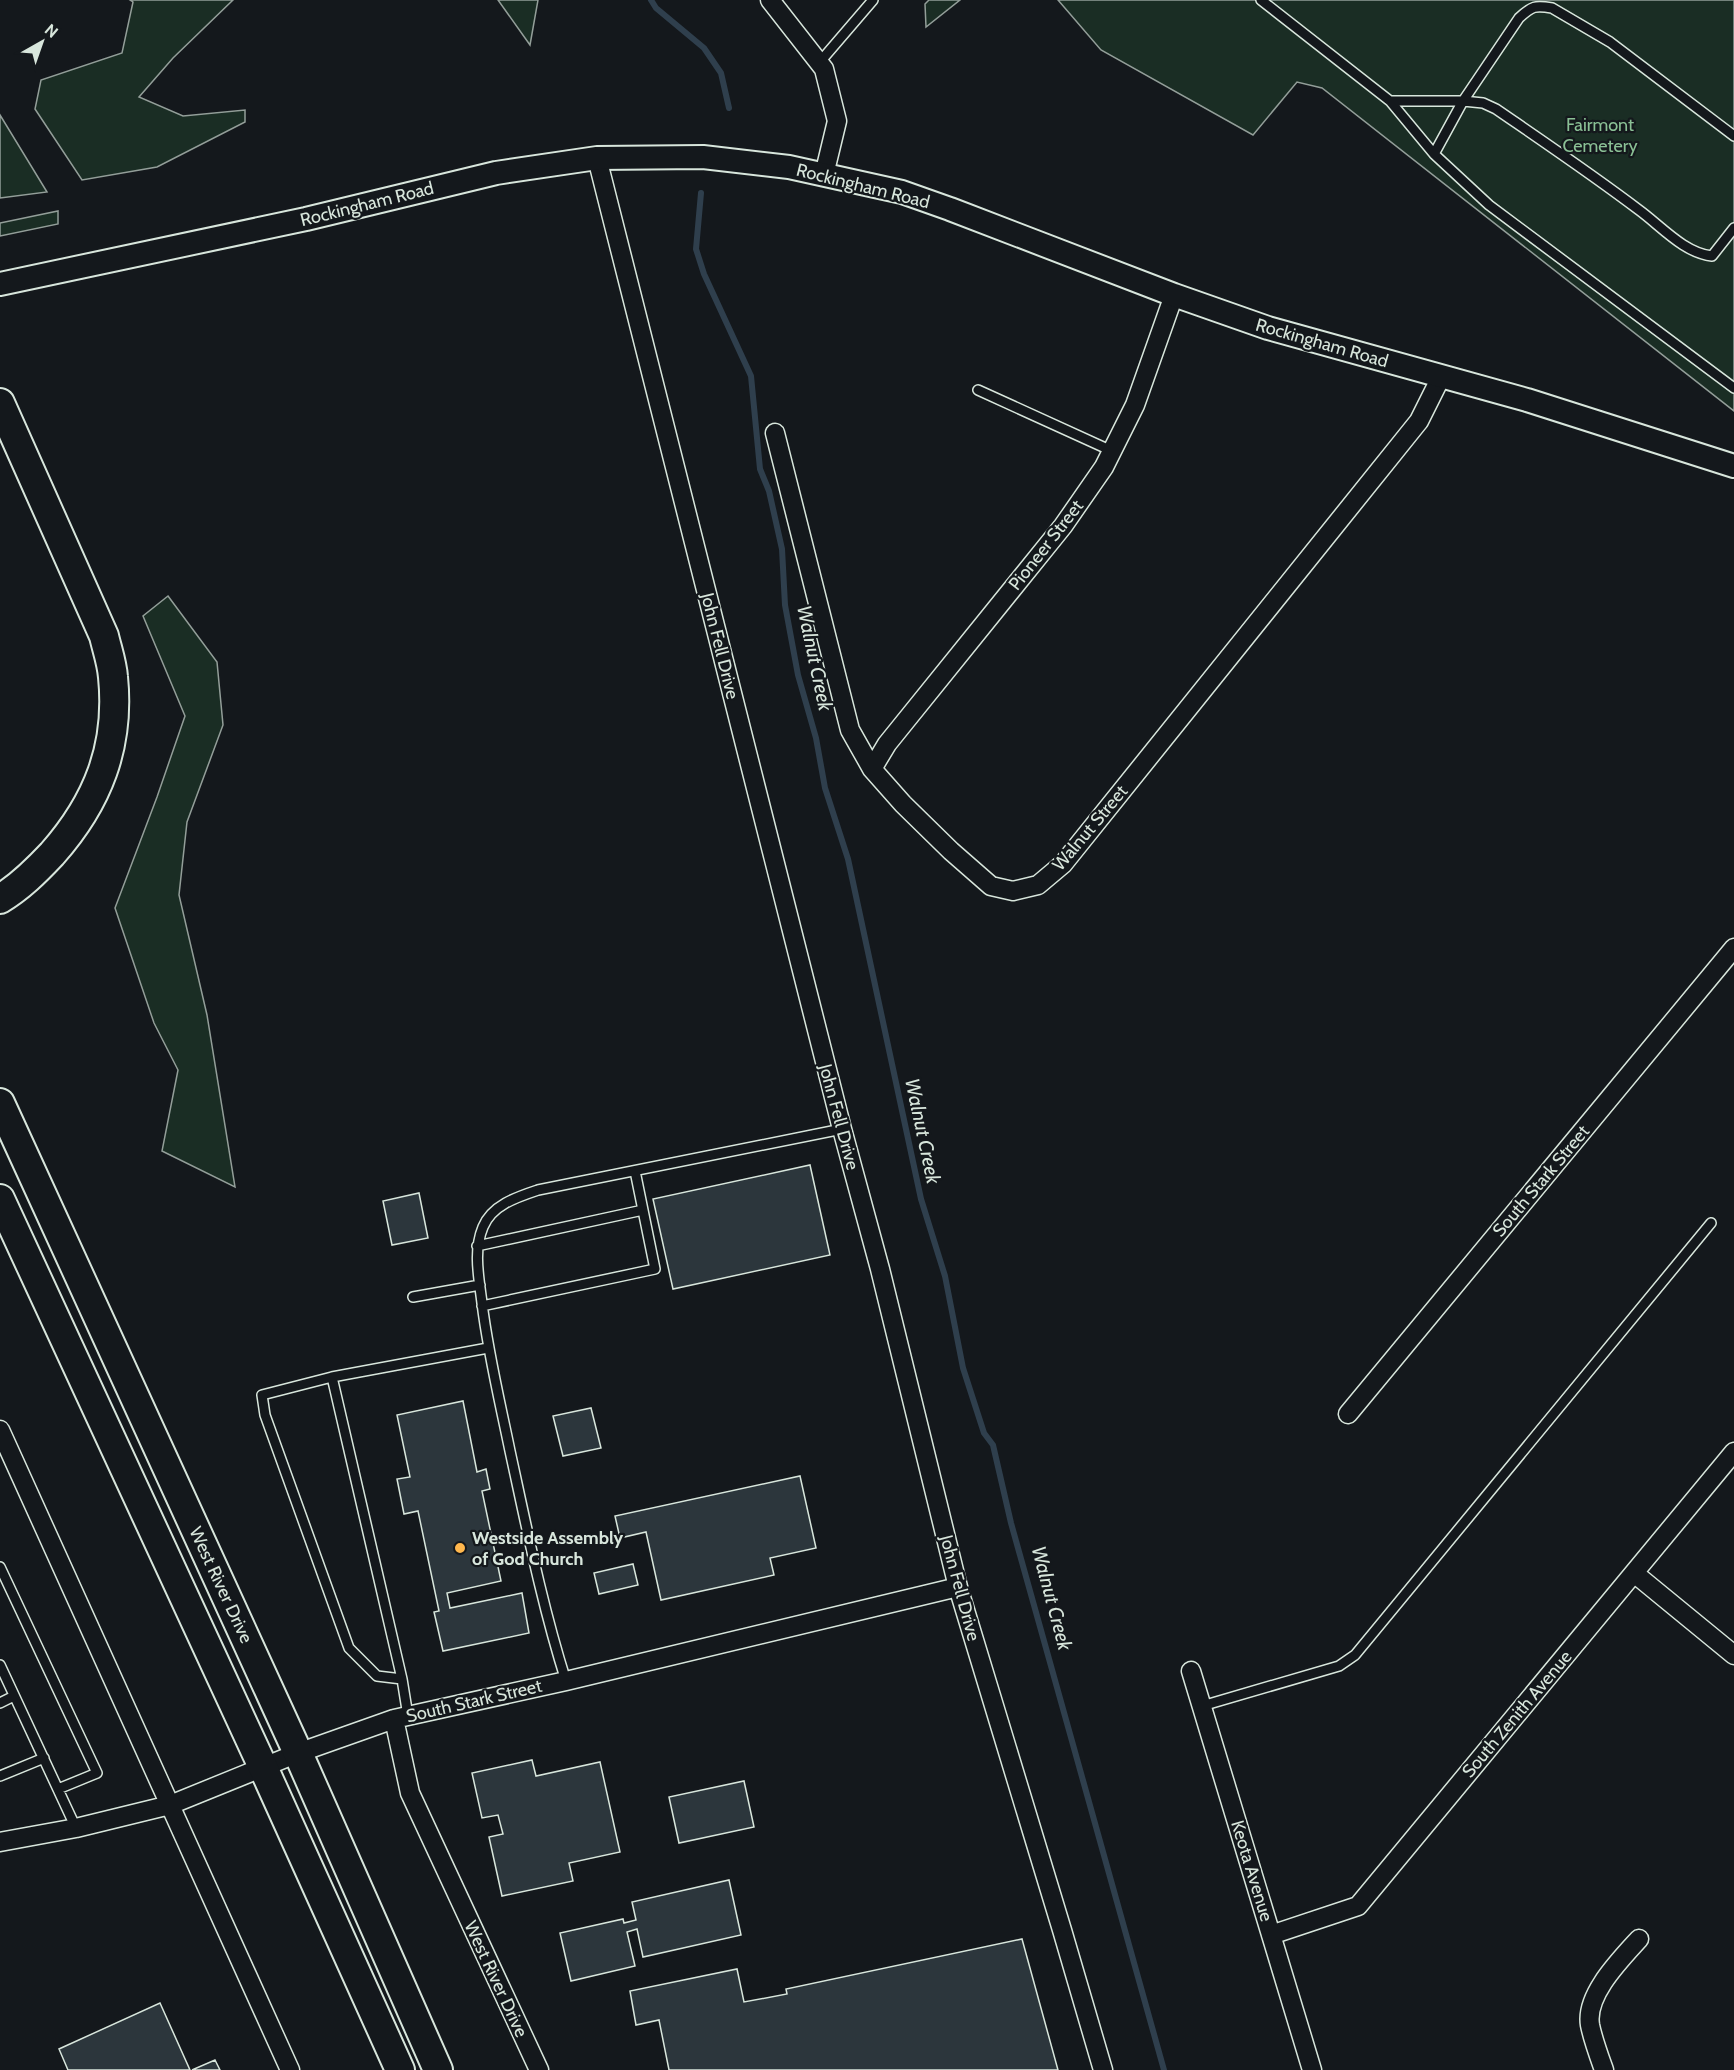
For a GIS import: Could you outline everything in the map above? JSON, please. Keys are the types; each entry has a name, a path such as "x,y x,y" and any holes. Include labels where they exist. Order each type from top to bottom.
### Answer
{"main road":[{"path":"0,403 104,636 113,675 114,720 106,765 89,805 62,842 33,874 0,899"},
{"name":"West River Drive","path":"0,1103 298,1753 438,2070"},
{"path":"0,1199 263,1767 400,2070"}],"street":[{"path":"770,0 824,69 837,121 824,175"},
{"name":"Rockingham Road","path":"0,285 306,219 496,173 597,158 703,157 789,167 902,192 1174,296 1268,328 1527,400 1734,466"},
{"name":"John Fell Drive","path":"597,158 842,1129 880,1269 958,1587 1103,2070"},
{"name":"Pioneer Street","path":"872,769 887,744 1063,526 1104,467 1135,405 1174,296"},
{"name":"Walnut Street","path":"775,433 850,730 872,769 903,804 951,851 992,886 1013,891 1038,885 1063,864 1419,422 1441,377"},
{"name":"South Stark Street","path":"1348,1414 1734,948"},
{"path":"0,1430 290,2070"},
{"name":"South Zenith Avenue","path":"1271,1935 1358,1906 1734,1452"},
{"path":"1634,1573 1734,1655"},
{"name":"South Stark Street","path":"0,1842 76,1828 170,1805 298,1753 401,1718 958,1587"},
{"name":"Keota Avenue","path":"1191,1671 1312,2070"},
{"name":"West River Drive","path":"401,1718 410,1793 539,2070"},
{"path":"1604,2070 1590,2024 1594,1998 1616,1964 1639,1939"}],"lane":[{"path":"819,63 873,0"},
{"path":"1261,0 1390,101 1434,154 1489,205 1734,388"},
{"path":"1434,154 1463,101 1519,18 1531,7 1542,6 1552,8 1610,42 1734,136"},
{"path":"1390,101 1463,101 1483,103 1496,109 1639,209 1681,243 1703,255 1712,256 1734,228"},
{"path":"978,390 1112,451"},
{"path":"566,1681 548,1622 488,1348 477,1246 483,1225 494,1212 513,1198 538,1190 842,1129"},
{"path":"482,1306 655,1269 635,1171"},
{"path":"477,1246 643,1210"},
{"path":"1202,1706 1340,1666 1355,1655 1711,1223"},
{"path":"412,1297 480,1285"},
{"path":"402,1679 377,1676 349,1648 265,1415 262,1395 332,1377 488,1348"},
{"path":"332,1377 402,1679 401,1718"},
{"path":"0,1567 97,1773 58,1789"},
{"path":"0,1665 76,1828"},
{"path":"0,1703 14,1696"},
{"path":"0,1776 44,1758"}],"green space":[{"path":"130,0 233,0 173,58 139,97 183,116 245,110 245,122 157,167 82,180 35,109 41,80 122,53 133,2"},
{"path":"498,0 538,0 530,45"},
{"path":"929,0 960,0 926,27 925,4"},
{"name":"Fairmont Cemetery","path":"1058,0 1734,0 1734,411 1322,88 1297,82 1253,135 1101,50"},
{"path":"0,115 47,192 0,198"},
{"path":"58,211 58,224 0,236 0,223"},
{"path":"168,596 217,662 223,725 187,822 179,895 207,1015 235,1187 162,1151 178,1070 154,1023 115,908 185,716 143,616"}],"building":[{"path":"810,1165 830,1255 673,1289 653,1199"},
{"path":"419,1193 428,1238 392,1245 383,1201"},
{"name":"Westside Assembly of God Church","path":"463,1401 477,1472 486,1469 490,1489 482,1491 501,1581 447,1593 450,1608 522,1593 529,1633 443,1651 434,1612 439,1611 418,1511 404,1514 397,1479 410,1477 397,1415"},
{"path":"591,1408 601,1448 563,1456 553,1416"},
{"path":"800,1476 816,1548 770,1558 774,1575 661,1600 646,1532 620,1538 615,1516"},
{"path":"633,1564 638,1585 599,1594 594,1573"},
{"path":"532,1760 536,1776 600,1762 620,1852 569,1863 573,1881 502,1896 489,1837 503,1834 498,1815 482,1818 472,1773"},
{"path":"744,1781 754,1827 679,1843 669,1797"},
{"path":"729,1880 741,1935 643,1957 637,1929 627,1932 635,1966 571,1981 560,1933 623,1919 624,1923 636,1920 632,1902"},
{"path":"1022,1939 1058,2070 669,2070 659,2020 636,2025 630,1991 737,1969 744,2002 787,1994 786,1989"},
{"path":"160,2003 190,2070 68,2070 59,2049"},
{"path":"215,2060 220,2070 192,2070"}],"waterway":[{"name":"Walnut Creek","path":"651,0 656,8 704,48 721,73 729,108"},
{"name":"Walnut Creek","path":"701,193 696,249 704,274 751,376 760,469 769,491 782,549 785,605 798,675 816,738 825,788 848,859 921,1199 945,1276 963,1368 984,1433 993,1445 1011,1523 1164,2070"}],"place":[{"name":"Westside Assembly of God Church","path":"460,1548"}]}
